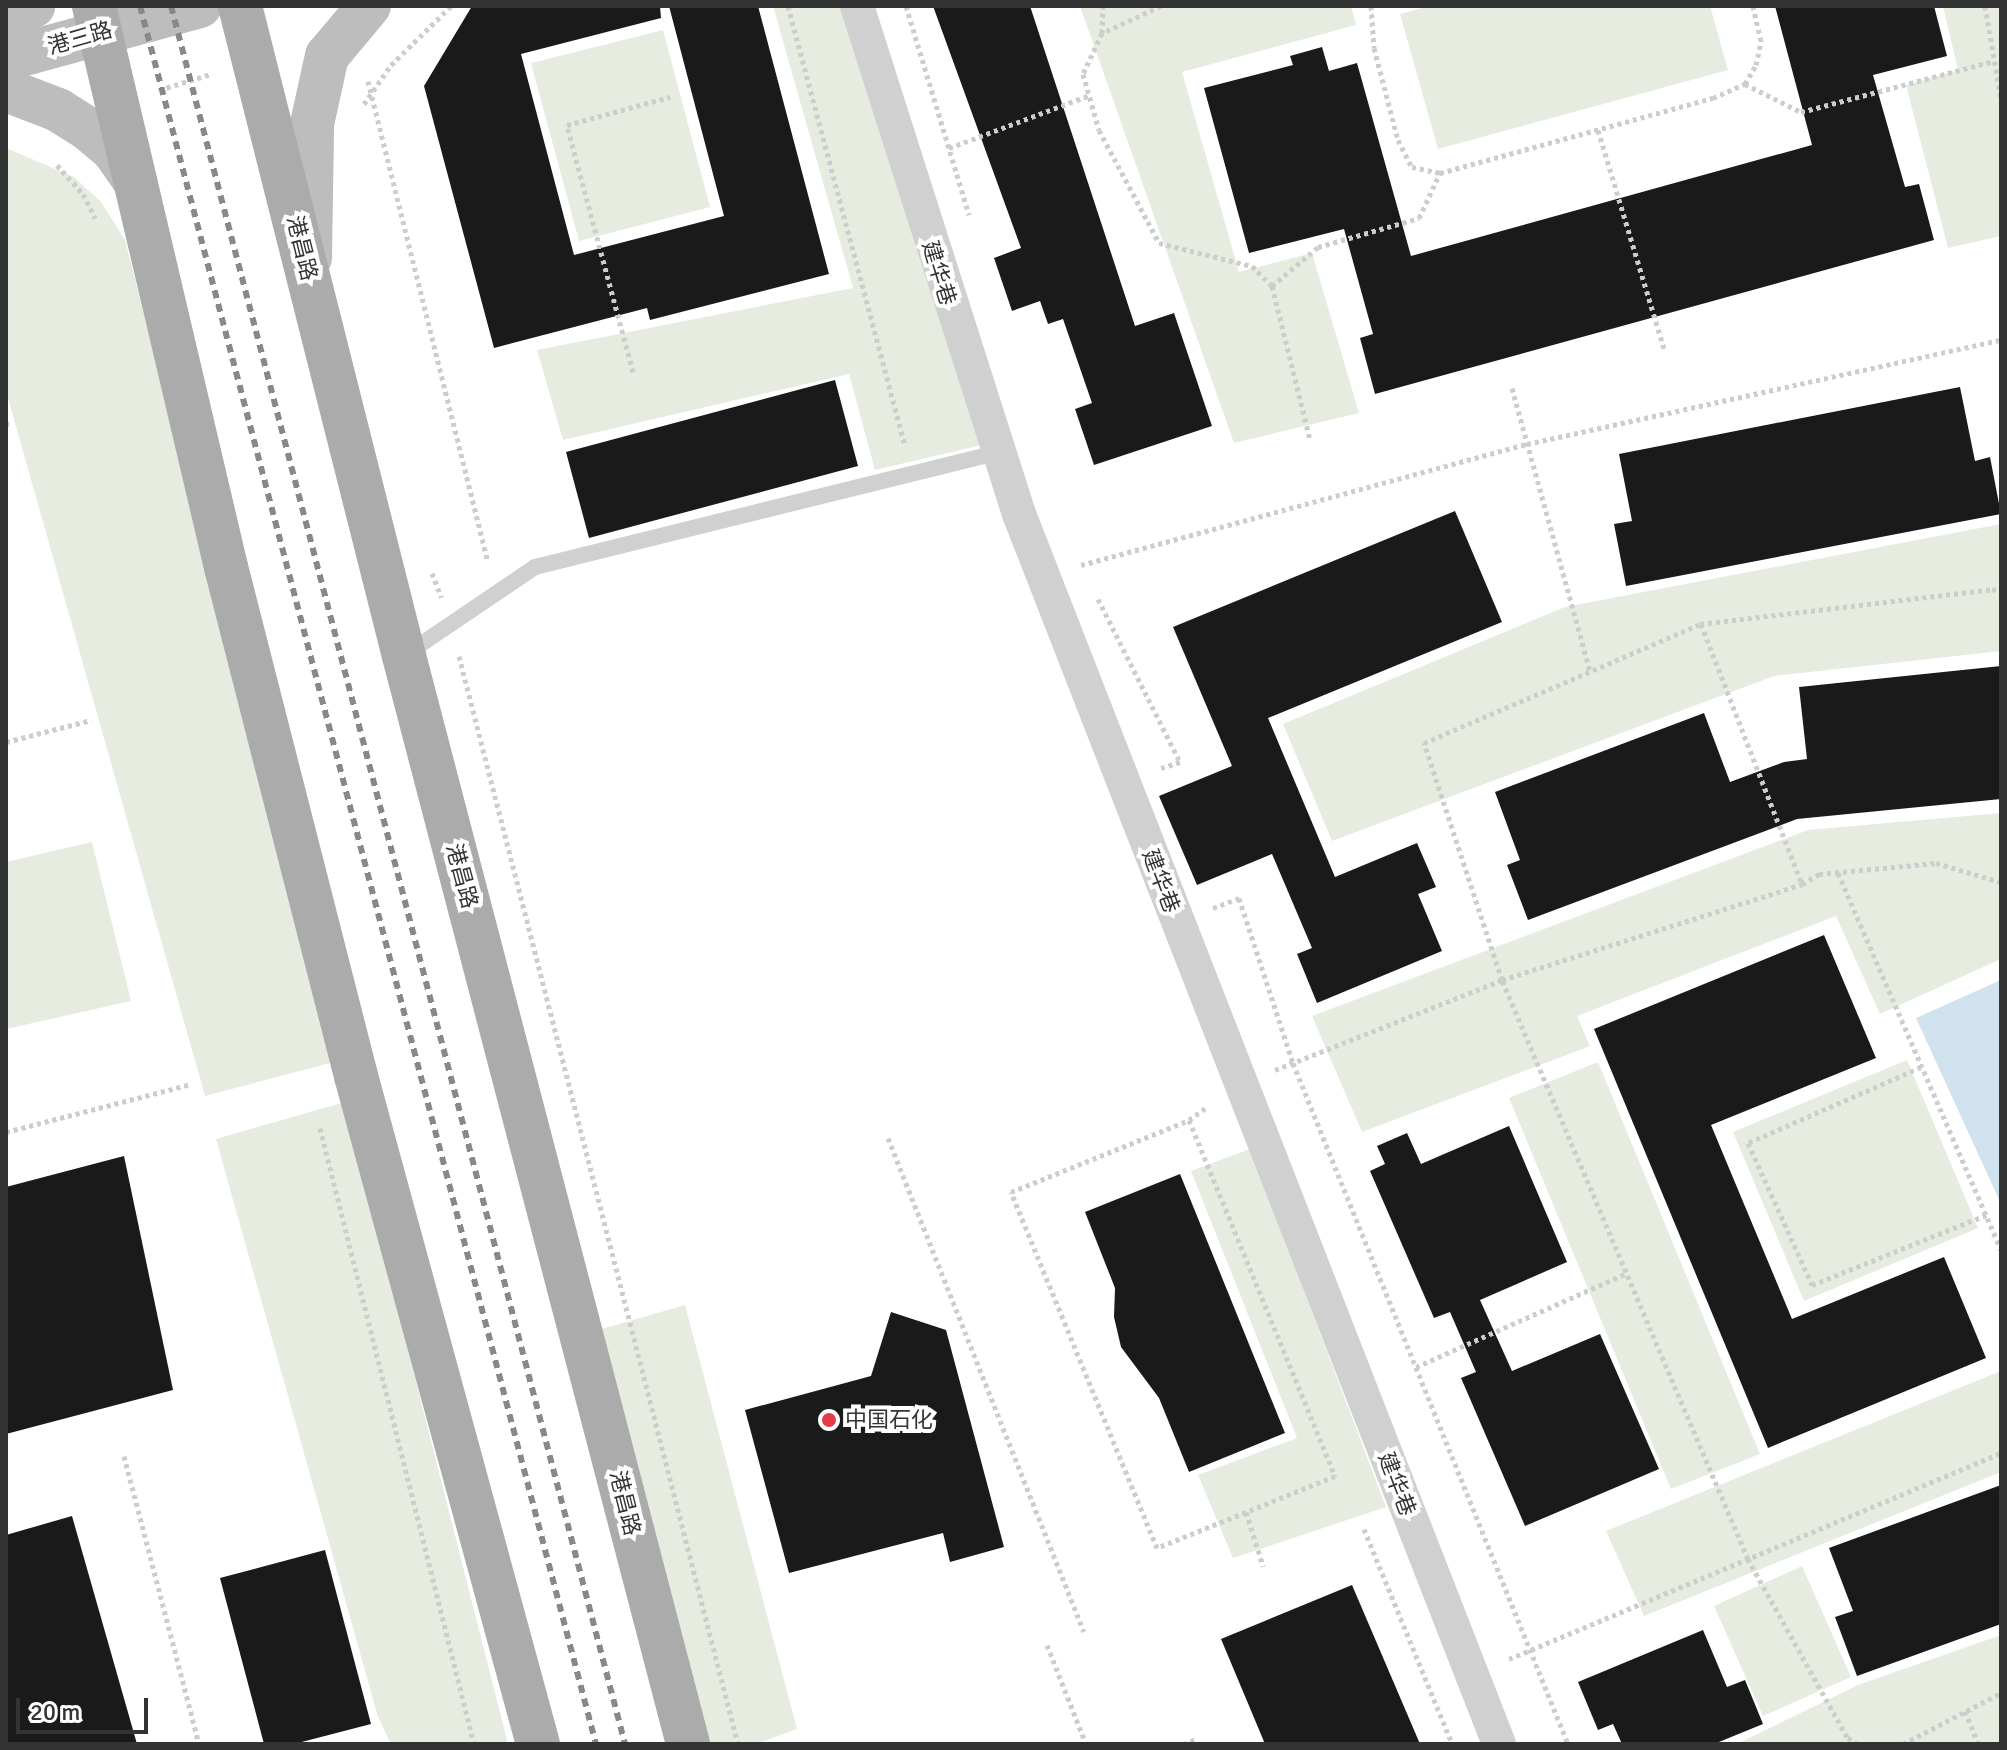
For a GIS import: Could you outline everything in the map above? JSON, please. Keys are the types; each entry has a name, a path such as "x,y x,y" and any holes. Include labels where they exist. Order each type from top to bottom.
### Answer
{"main road":[{"path":"6,16 33,6"},
{"name":"港三路","path":"6,59 97,19 200,6"},
{"name":"港昌路","path":"240,6 404,656 688,1744"},
{"path":"97,19 352,1060 538,1744"},
{"path":"310,280 312,124 327,56 357,19"},
{"path":"6,90 58,110 88,129 113,150 135,182"}],"street":[{"name":"建华巷","path":"857,6 998,452 1042,575 1499,1744"}],"lane":[{"path":"404,656 535,567 998,452"}],"path":[{"path":"357,114 391,65 451,6"},
{"path":"788,6 912,473"},
{"path":"906,6 972,224"},
{"path":"1103,6 1102,33 1083,74 1099,130 1159,243 1252,266 1272,286 1310,439"},
{"path":"1102,33 1161,6"},
{"path":"1371,6 1374,48 1398,140 1412,167 1440,173 1713,98 1745,84 1756,65 1761,41 1753,6"},
{"path":"1985,6 2001,99"},
{"path":"357,19 372,92 487,559"},
{"path":"117,103 254,61"},
{"path":"1745,84 1801,112 1994,61"},
{"path":"949,148 1090,95"},
{"path":"633,372 567,125 670,97"},
{"path":"1598,130 1664,349"},
{"path":"1272,286 1318,247 1419,218 1440,173"},
{"path":"1042,575 1527,444 2001,340"},
{"path":"1512,388 1590,672"},
{"path":"1076,553 1088,579"},
{"path":"429,564 451,624 738,1744"},
{"path":"1858,1744 1847,1737 1748,1559 1502,980 1424,743 1700,624 1992,589 2001,592"},
{"path":"1095,593 1180,762 1122,781"},
{"path":"1700,624 1802,884"},
{"path":"6,742 91,720"},
{"path":"1189,1120 1335,1476 1157,1548 1011,1192 1189,1120 1240,1084 1502,980 1802,884 1819,874 1936,863 2001,882"},
{"path":"1837,872 2001,1250"},
{"path":"1177,922 1239,898 1293,1063 1568,1744"},
{"path":"1921,1067 1748,1143 1812,1285 1986,1215"},
{"path":"6,1132 191,1084"},
{"path":"888,1138 1084,1632"},
{"path":"1416,1367 1627,1273"},
{"path":"1430,1691 2001,1453"},
{"path":"124,1456 199,1744"},
{"path":"1246,1512 1263,1566"},
{"path":"1364,1529 1452,1744"},
{"path":"1047,1645 1086,1744"},
{"path":"1903,1744 2001,1693"},
{"path":"1965,1711 1978,1744"},
{"path":"1183,1744 1196,1739"}],"shaded area":[{"path":"773,6 847,6 986,444 875,470 849,374 563,440 537,350 853,288"},
{"path":"1080,6 1351,6 1356,25 1182,72 1239,272 1312,253 1359,413 1234,443"},
{"path":"1430,6 1710,6 1728,70 1438,149 1400,14"},
{"path":"1943,6 2001,6 2001,236 1948,248 1906,85 1958,70"},
{"path":"663,30 710,207 579,241 531,63"},
{"path":"6,148 74,177 101,202 125,240 334,1062 205,1096 6,391"},
{"path":"2001,524 2001,651 1774,676 1332,841 1283,724 1565,607"},
{"path":"2001,813 2001,959 1880,1014 1836,916 1577,1016 1590,1046 1362,1132 1312,1016 1808,830"},
{"path":"92,842 131,1001 6,1029 6,862"},
{"path":"1907,1060 1978,1228 1804,1301 1733,1132"},
{"path":"1598,1062 1760,1454 1671,1489 1509,1098"},
{"path":"345,1102 508,1744 391,1744 378,1717 216,1139"},
{"path":"1250,1149 1386,1507 1233,1558 1198,1475 1297,1438 1191,1171"},
{"path":"685,1305 797,1729 756,1744 701,1744 591,1332"},
{"path":"2001,1371 2001,1472 1644,1616 1606,1531"},
{"path":"1802,1566 1851,1677 1763,1716 1714,1606"},
{"path":"2001,1635 2001,1744 1737,1744 1858,1685"}],"water":[{"path":"2001,980 2001,1204 1916,1018"}],"building":[{"path":"472,6 660,6 661,18 521,54 574,255 724,216 669,6 758,6 829,274 650,320 647,308 494,348 424,86"},
{"path":"933,6 1030,6 1135,326 1174,313 1212,426 1094,465 1075,409 1092,403 1063,319 1048,324 1040,301 1012,311 994,258 1021,248"},
{"path":"1775,6 1934,6 1947,56 1873,75 1905,187 1919,184 1934,240 1375,394 1360,338 1373,334 1344,229 1249,253 1204,88 1293,65 1290,56 1322,47 1329,71 1357,63 1411,256 1812,145"},
{"path":"835,380 858,466 589,538 566,452"},
{"path":"1960,387 1975,461 1990,457 2001,514 1626,586 1614,524 1632,521 1619,454"},
{"path":"1455,511 1502,622 1268,718 1335,877 1417,843 1436,887 1418,894 1442,951 1317,1003 1297,954 1312,948 1272,854 1197,885 1159,796 1232,766 1173,627"},
{"path":"2001,666 2001,799 1797,819 1528,920 1507,865 1520,860 1495,792 1704,713 1730,782 1784,762 1807,759 1799,687"},
{"path":"1824,935 1876,1058 1711,1125 1792,1319 1944,1257 1986,1358 1768,1448 1594,1029"},
{"path":"1509,1126 1567,1262 1480,1300 1512,1371 1600,1334 1659,1469 1525,1526 1461,1378 1476,1372 1450,1312 1434,1318 1370,1171 1385,1164 1377,1146 1407,1133 1421,1164"},
{"path":"124,1156 173,1390 6,1434 6,1187"},
{"path":"1180,1174 1285,1433 1189,1472 1159,1398 1121,1347 1114,1317 1115,1288 1085,1212"},
{"path":"891,1312 946,1330 1004,1547 950,1562 943,1533 789,1573 745,1410 871,1376"},
{"path":"2001,1485 2001,1624 1857,1676 1835,1617 1853,1611 1829,1548"},
{"path":"72,1516 137,1744 6,1744 6,1535"},
{"path":"325,1550 371,1724 294,1744 264,1744 220,1578"},
{"path":"1352,1585 1420,1744 1265,1744 1221,1639"},
{"path":"1703,1630 1727,1687 1745,1680 1763,1724 1714,1744 1622,1744 1613,1724 1598,1730 1578,1682"}],"railway":[{"path":"140,6 596,1744"},
{"path":"171,6 625,1744"}],"place":[{"name":"中国石化","path":"829,1420"}]}
